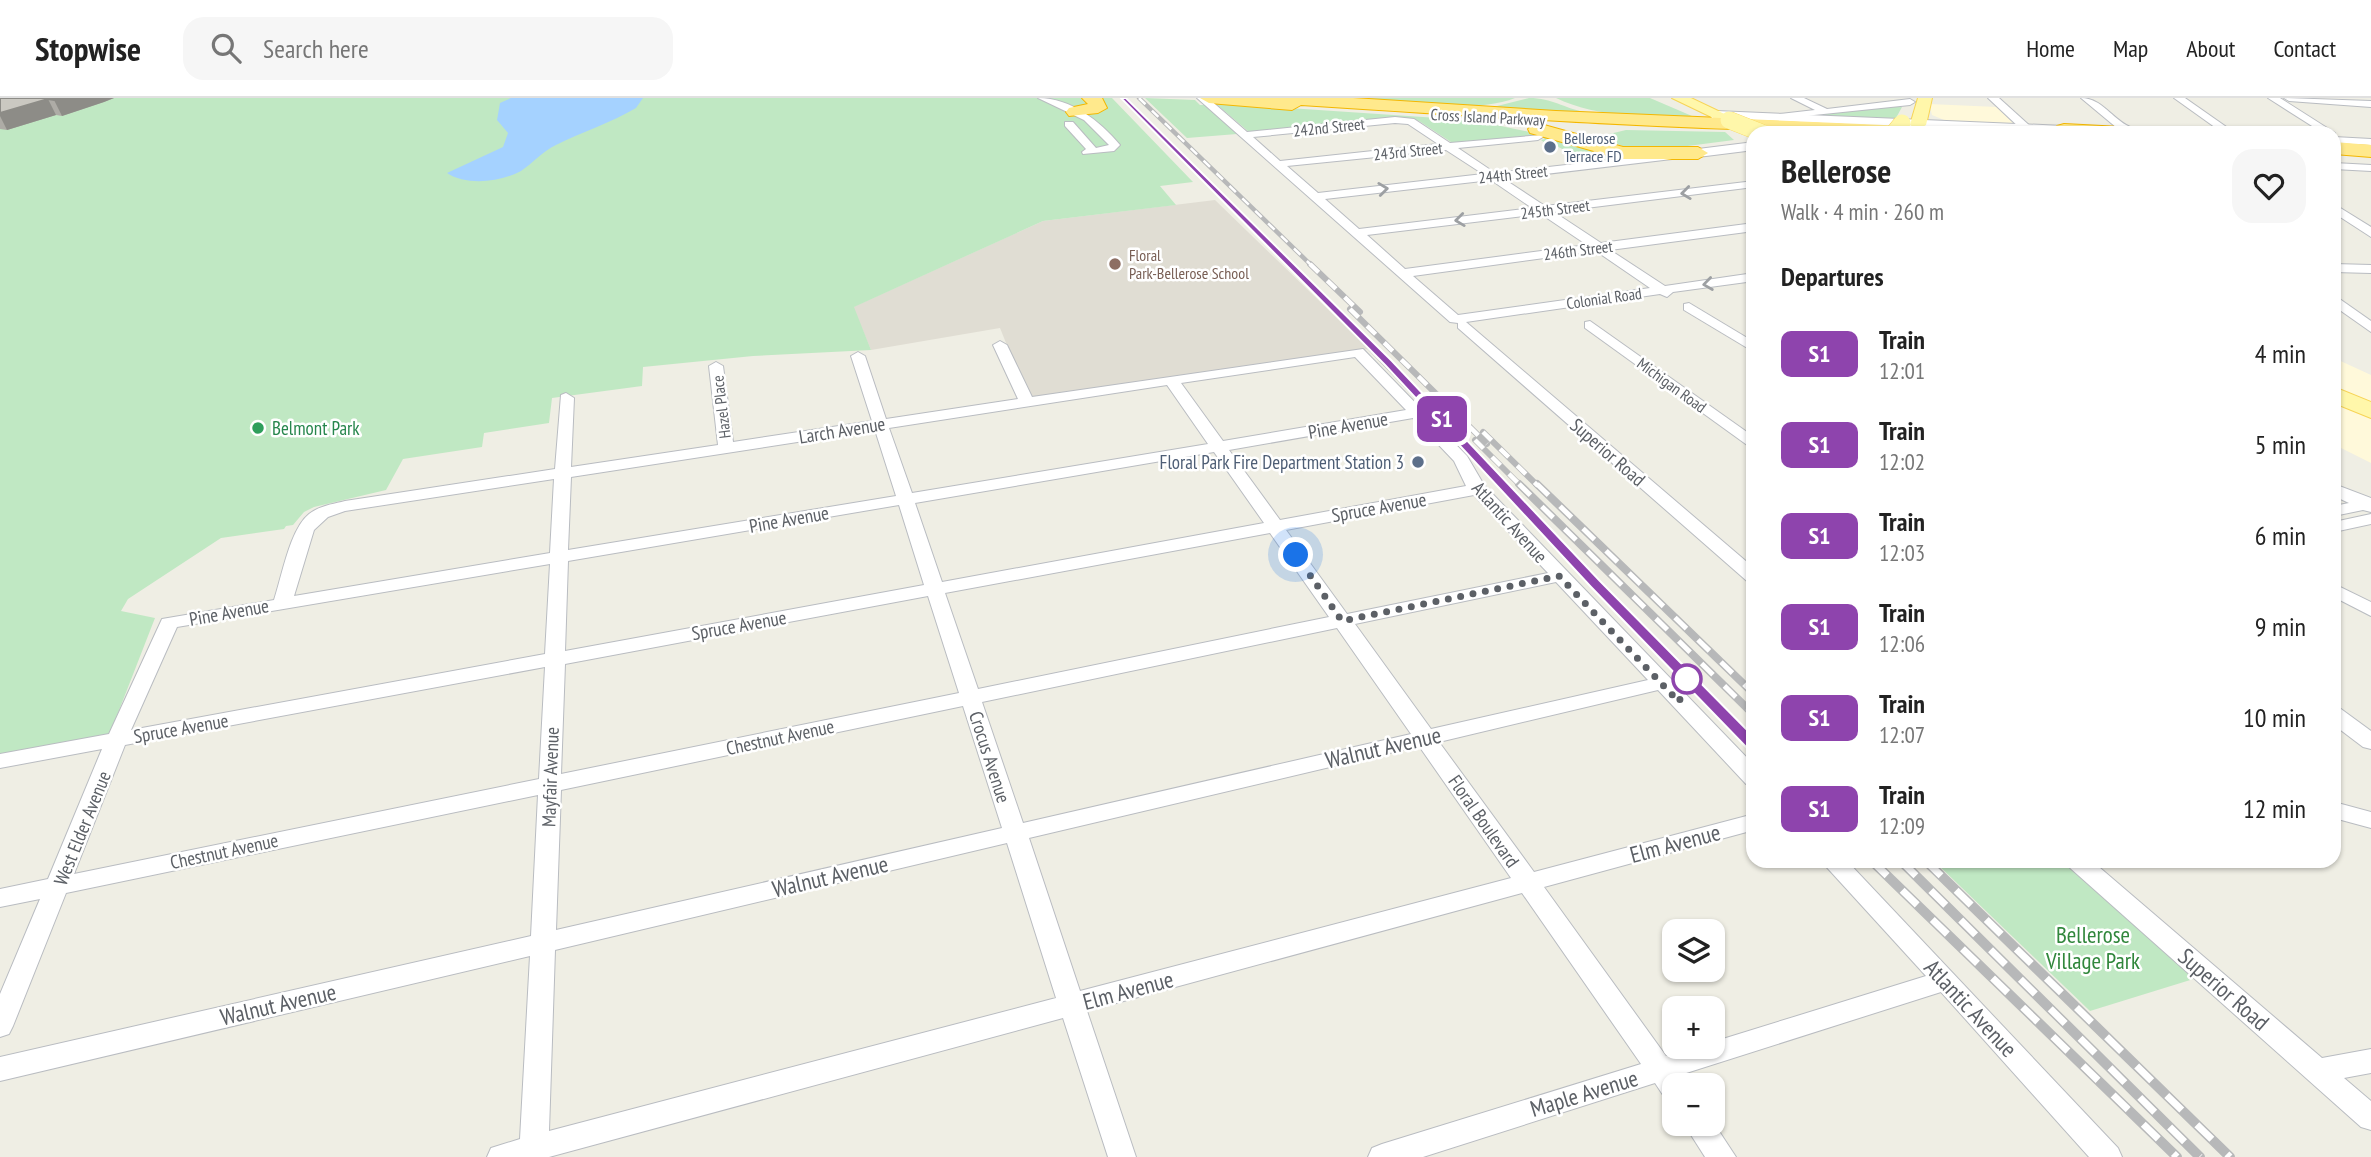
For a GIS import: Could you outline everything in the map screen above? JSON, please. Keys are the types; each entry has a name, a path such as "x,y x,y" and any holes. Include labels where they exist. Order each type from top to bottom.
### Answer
{"highway":[{"path":"1072,118 1098,108 1098,104 1091,98"},
{"name":"Cross Island Parkway","path":"1269,98 1671,122 1913,119"},
{"path":"1359,104 1475,107 1522,98"},
{"path":"1552,98 1593,113 1671,122"},
{"name":"Cross Island Parkway","path":"1206,99 1731,130"},
{"path":"1382,111 1526,127 1622,153 1698,153"},
{"path":"1611,128 1731,130 1739,140 1731,144 1645,152 1609,147 1594,138 1599,131 1611,128"},
{"path":"2341,148 2371,155"}],"main road":[{"path":"1664,98 1731,130"},
{"path":"1679,98 1731,130"},
{"path":"2341,397 2371,411"},
{"path":"2341,408 2371,422"}],"street":[{"path":"1043,98 1072,118 1095,123 1115,145 1090,151 1072,118"},
{"path":"1796,98 1827,112"},
{"path":"1993,98 2024,126"},
{"path":"2086,98 2118,126"},
{"path":"2179,98 2220,126"},
{"path":"2273,98 2319,126"},
{"path":"2289,98 2371,104"},
{"name":"Superior Road","path":"1206,99 1746,571"},
{"path":"1746,126 1780,117 1827,112 1913,119"},
{"name":"Cross Island Parkway","path":"1780,117 1913,119 1988,126"},
{"name":"242nd Street","path":"1245,135 1395,120 1413,122 1448,146"},
{"name":"244th Street","path":"1315,197 1698,153 1731,130"},
{"name":"243rd Street","path":"1278,164 1538,137"},
{"path":"2341,146 2371,142"},
{"path":"1448,146 1746,343"},
{"path":"2341,166 2371,168"},
{"name":"245th Street","path":"1357,233 1746,185"},
{"path":"2341,212 2371,233"},
{"name":"246th Street","path":"1403,273 1746,228"},
{"path":"2341,268 2371,270"},
{"name":"Colonial Road","path":"1459,322 1746,278"},
{"path":"2341,304 2371,328"},
{"name":"Michigan Road","path":"1590,325 1746,439"},
{"path":"1000,345 1027,402"},
{"name":"Larch Avenue","path":"282,604 305,530 311,519 326,511 1358,352"},
{"name":"Atlantic Avenue","path":"1358,352 1461,459 1470,480 1478,489 1746,771"},
{"name":"Crocus Avenue","path":"858,356 1122,1157"},
{"name":"Hazel Place","path":"716,366 726,448"},
{"name":"Floral Boulevard","path":"1171,380 1662,1073"},
{"name":"Mayfair Avenue","path":"534,1153 566,398"},
{"name":"Pine Avenue","path":"165,632 169,623 1418,413"},
{"name":"Spruce Avenue","path":"0,761 1478,489"},
{"path":"2341,493 2369,508"},
{"path":"2341,510 2369,508"},
{"path":"2341,523 2369,508"},
{"name":"Chestnut Avenue","path":"0,898 1559,576"},
{"path":"2341,593 2371,610"},
{"name":"West Elder Avenue","path":"0,1026 165,632"},
{"name":"Walnut Avenue","path":"0,1069 1661,682"},
{"path":"2341,719 2371,742"},
{"path":"2341,812 2371,820"},
{"name":"Elm Avenue","path":"501,1157 534,1153 1072,1004 1746,824"},
{"name":"Atlantic Avenue","path":"1840,868 1946,979 2108,1157"},
{"name":"Superior Road","path":"2085,868 2371,1118"},
{"name":"Maple Avenue","path":"1686,1073 1946,979"},
{"path":"2317,1071 2371,1061"},
{"name":"Maple Avenue","path":"1381,1157 1662,1081"},
{"path":"1707,1136 1722,1157"}],"shaded area":[{"path":"1929,104 1997,107 2016,126 1949,122 1932,115"},
{"name":"Floral Park-Bellerose School","path":"1215,200 1369,349 1029,400 1000,328 871,350 853,307 1043,221"},
{"path":"2341,361 2371,375 2371,463 2341,448"}],"green space":[{"name":"Belmont Park","path":"0,98 1112,98 1193,182 1160,186 1176,205 1043,221 854,307 871,350 753,356 643,367 642,386 552,398 549,423 484,433 482,447 403,459 386,490 314,507 284,529 221,538 128,599 121,611 155,618 109,736 0,755"},
{"path":"1145,98 1195,100 1200,105 1205,105 1237,134 1187,138"},
{"path":"1315,98 1515,98 1473,106 1446,107"},
{"path":"1529,98 1551,101 1585,112 1586,115 1454,108 1493,107"},
{"path":"1556,98 1650,98 1699,119 1608,113 1590,110"},
{"path":"1215,103 1453,119 1496,125 1645,156 1588,163 1551,143 1545,143 1541,140 1545,139 1540,136 1454,144 1419,121 1408,118 1249,132"},
{"path":"1902,107 1896,118 1796,117"},
{"path":"1626,130 1725,132 1734,140 1637,151 1605,140 1605,135"},
{"name":"Bellerose Village Park","path":"1941,868 2076,868 2200,977 2090,1011"}],"water":[{"path":"511,98 643,98 636,108 551,148 513,175 494,180 473,181 447,173 503,147 508,133 497,120 500,103"}],"building":[{"path":"0,98 60,98 0,113"}],"railway":[{"path":"1124,98 1290,264"},
{"path":"1139,98 1312,266"},
{"path":"1290,264 1503,486"},
{"path":"1310,264 1360,312"},
{"path":"1350,309 1487,444"},
{"path":"1483,432 1538,486"},
{"path":"1475,440 1519,484"},
{"path":"1501,484 1746,737"},
{"path":"1519,484 1746,707"},
{"path":"1537,484 1746,686"},
{"path":"1879,868 2177,1157"},
{"path":"1908,868 2200,1157"},
{"path":"1933,868 2230,1157"}],"train":[{"name":"S1","path":"1124,98 1388,363 1596,584 1746,737"}],"place":[{"name":"Bellerose Terrace FD","path":"1550,147"},
{"name":"Floral Park-Bellerose School","path":"1115,264"},
{"name":"Belmont Park","path":"258,428"},
{"name":"Floral Park Fire Department Station 3","path":"1418,462"}],"route":[{"path":"1296,555 1342,621 1559,576 1679,702 1687,679"}]}
